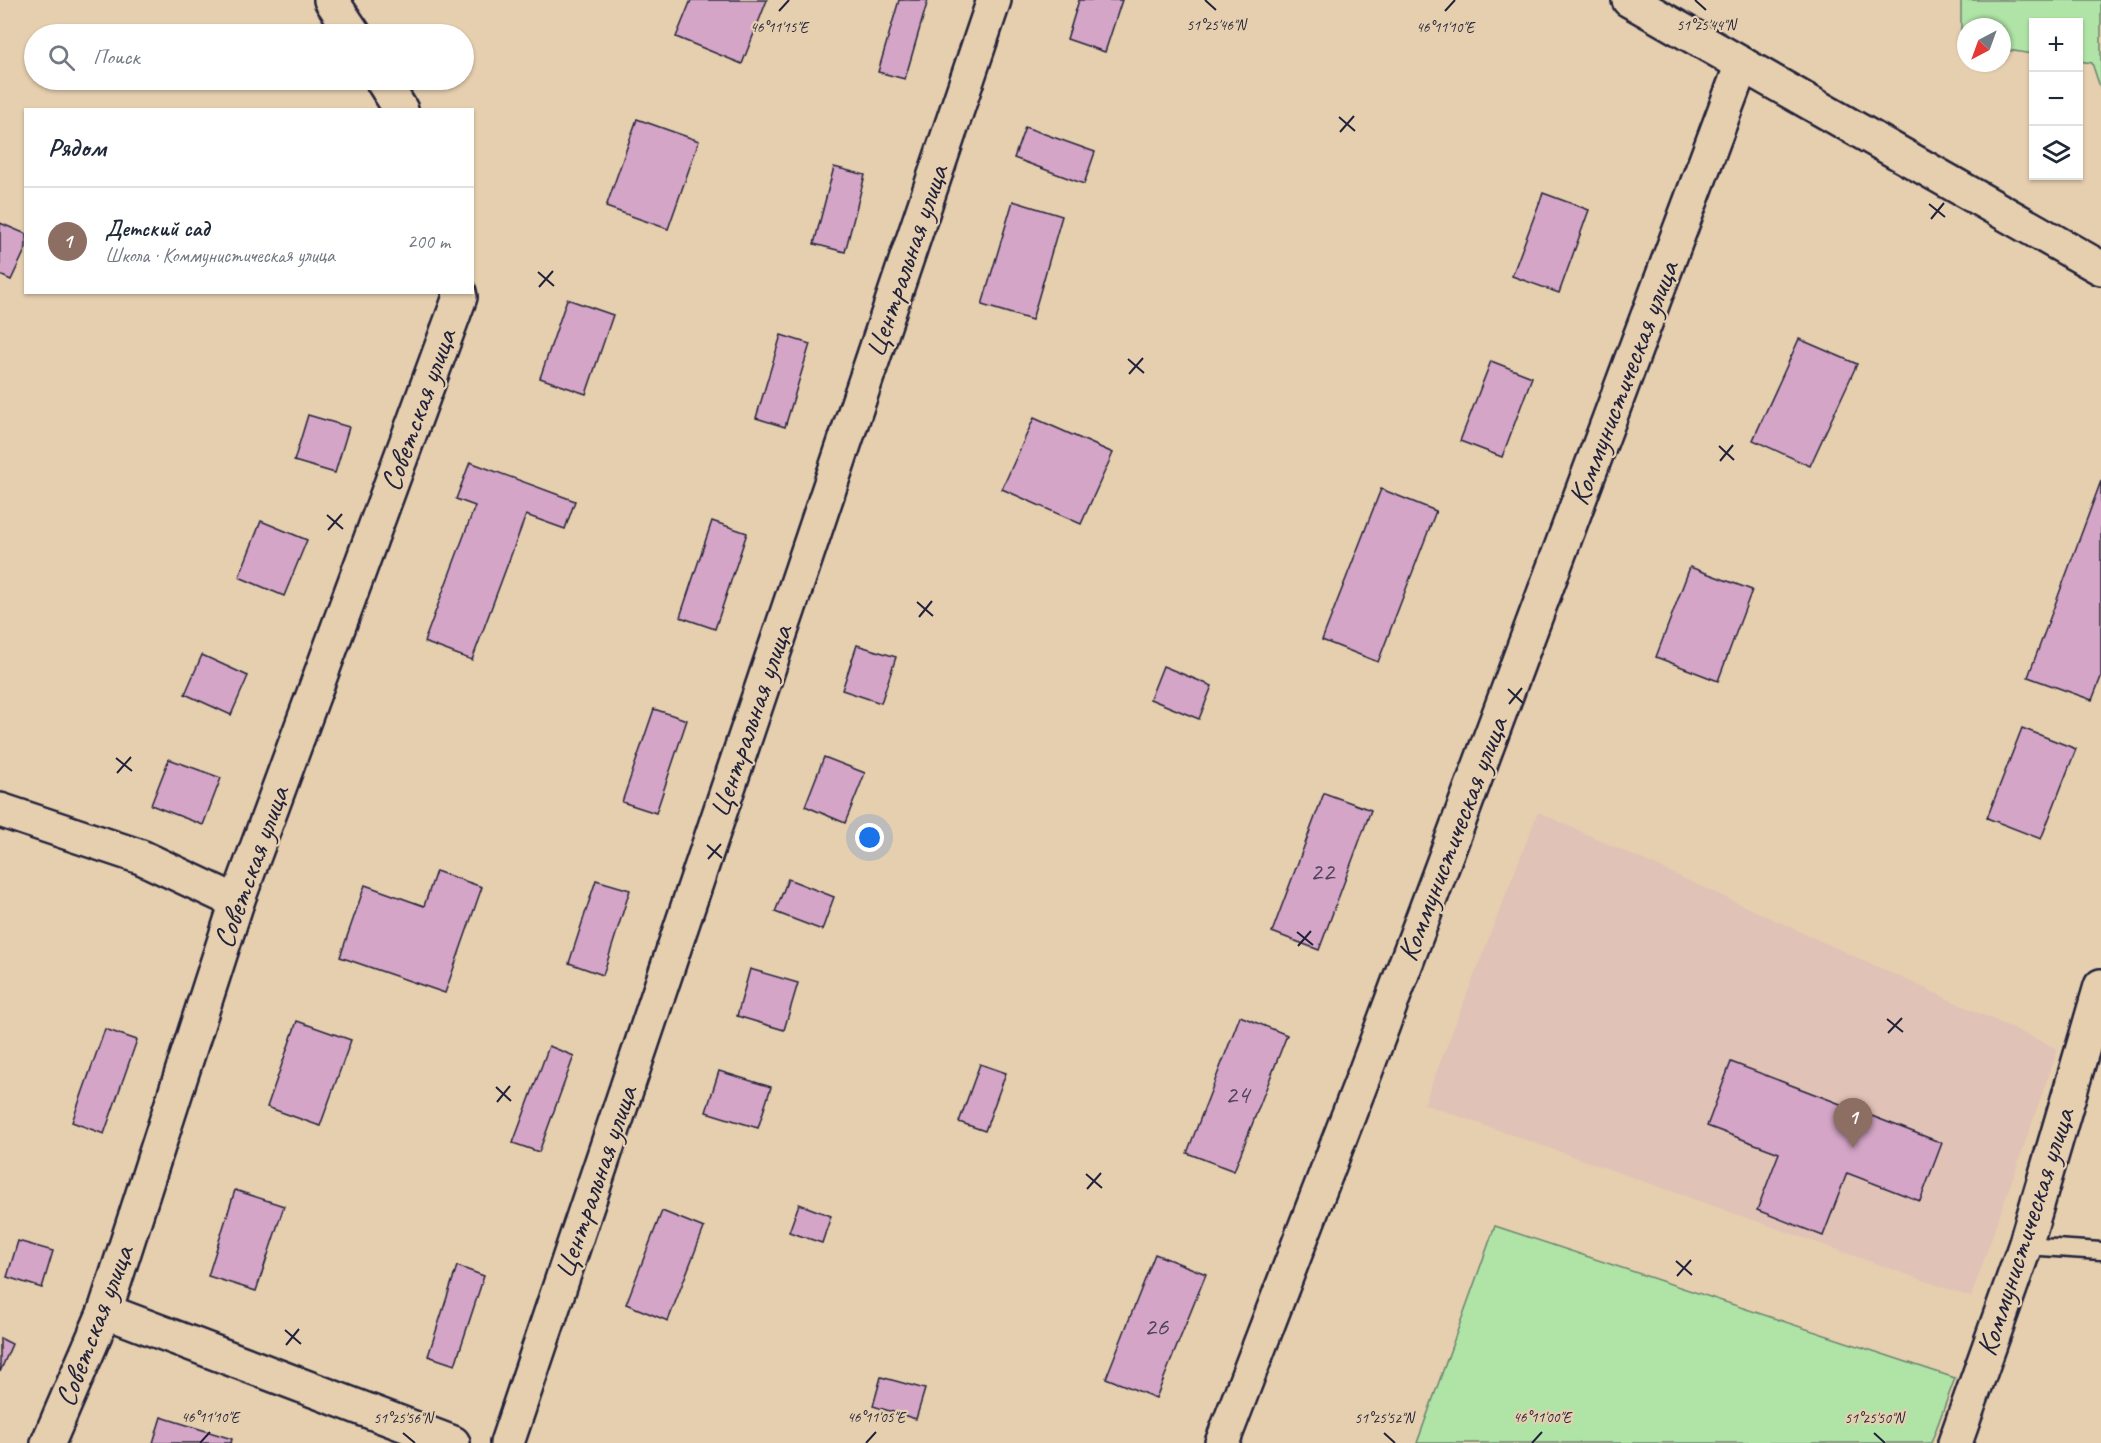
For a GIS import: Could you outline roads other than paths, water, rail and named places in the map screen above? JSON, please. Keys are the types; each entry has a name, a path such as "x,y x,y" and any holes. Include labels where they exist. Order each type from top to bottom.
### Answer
{"street":[{"path":"332,0 348,24"},
{"name":"Центральная улица","path":"507,1443 994,0"},
{"path":"1629,0 2101,268"},
{"name":"Коммунистическая улица","path":"1222,1443 1366,1070 1742,64"},
{"path":"388,90 400,108"},
{"name":"Советская улица","path":"48,1443 105,1311 237,902 459,294"},
{"path":"0,810 141,857 237,902"},
{"name":"Коммунистическая улица","path":"1955,1443 2025,1246 2101,986"},
{"path":"105,1311 453,1443"}],"lane":[{"path":"2025,1246 2101,1251"}],"place":[{"name":"Детский сад","path":"1853,1148"}]}
